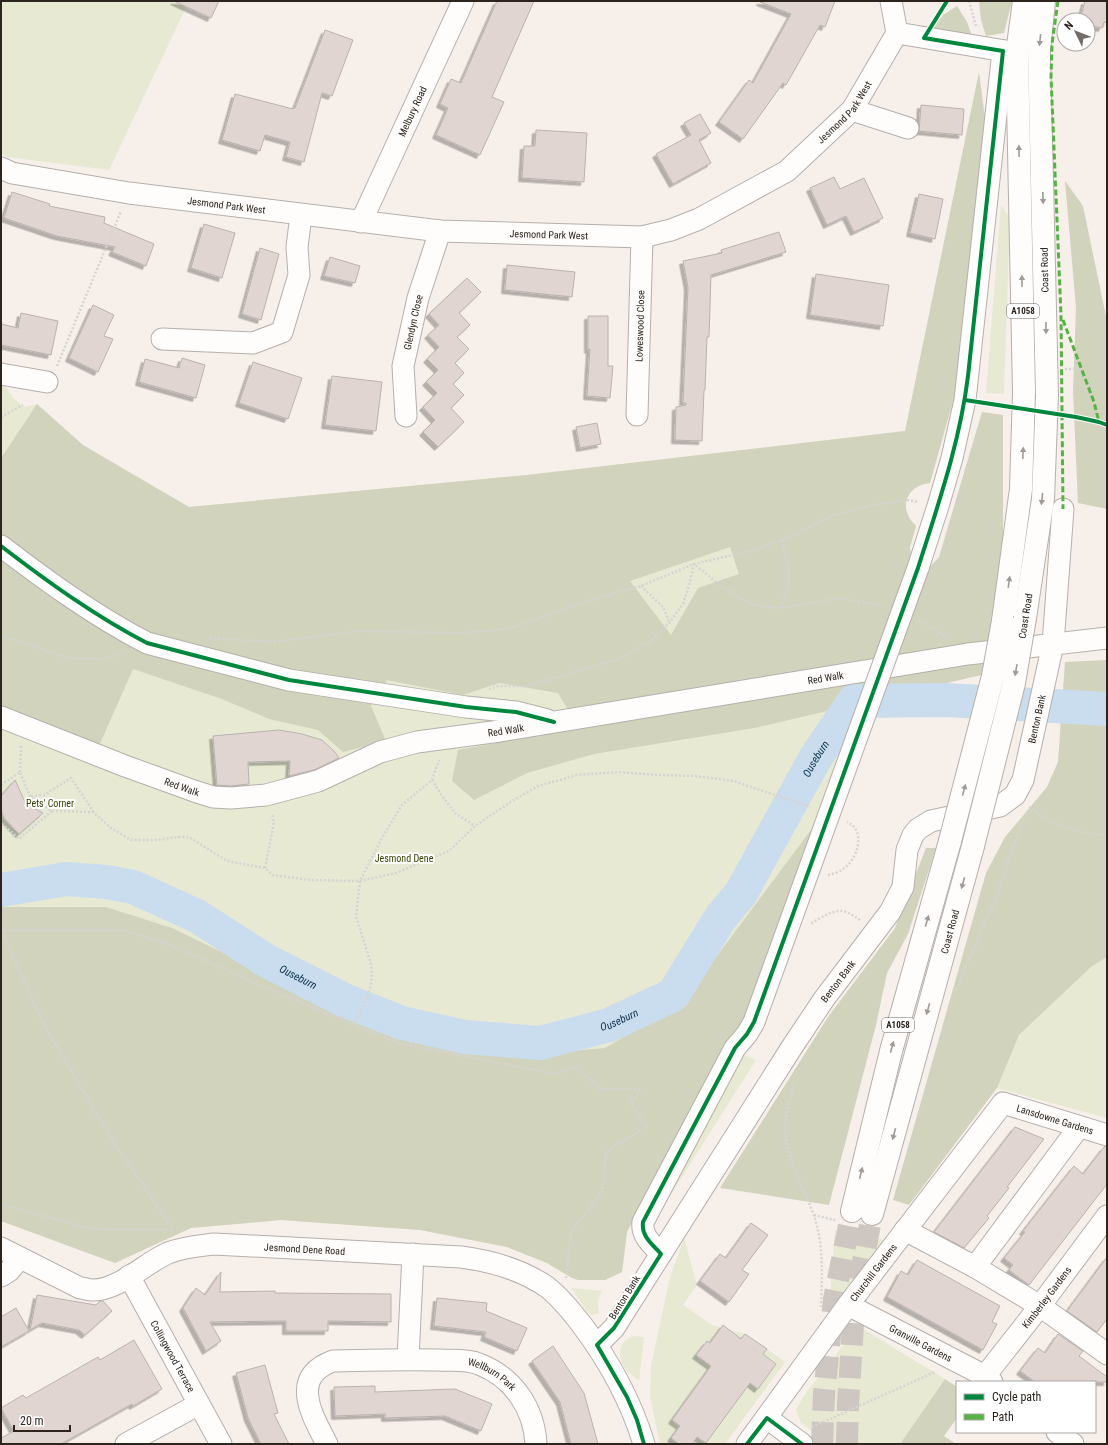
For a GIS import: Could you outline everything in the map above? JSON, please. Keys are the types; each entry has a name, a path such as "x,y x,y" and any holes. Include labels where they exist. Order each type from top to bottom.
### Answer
{"highway":[{"name":"Coast Road","path":"1024,1 1010,52 1024,392 1021,489 1004,621 993,676 950,841 891,1051 862,1212 974,846 1014,683 1043,499 1047,395 1039,52 1044,1"}],"street":[{"name":"Melbury Road","path":"361,222 463,1"},
{"path":"661,1254 644,1234 642,1228 644,1222 735,1048 747,1034 754,1022 918,568 952,458 965,400 1010,52 897,33 891,1"},
{"name":"Jesmond Park West","path":"1,168 12,173 129,192 440,231 642,237 671,230 700,218 787,171 852,110 897,33"},
{"path":"852,110 908,128"},
{"path":"162,339 253,343 282,332 298,275 297,247 301,214"},
{"name":"Glendyn Close","path":"406,416 403,366 418,298 440,231"},
{"name":"Loweswood Close","path":"637,415 642,237"},
{"path":"1,374 47,382"},
{"name":"Benton Bank","path":"597,1345 614,1328 792,1046 824,999 890,912 903,887 907,850 913,835 918,829 931,821 1022,801 1022,780 1053,644 1063,509"},
{"path":"1,546 84,608 147,643 289,680 466,707 516,712 554,722"},
{"name":"Red Walk","path":"1,717 125,766 213,797 231,798 266,795 318,781 380,752 417,742 500,731 968,654 1107,638"},
{"name":"Lansdowne Gardens","path":"1003,1103 1107,1135"},
{"name":"Churchill Gardens","path":"747,1444 848,1305 1003,1103"},
{"path":"975,1267 1079,1127"},
{"name":"Kimberley Gardens","path":"988,1379 1107,1216"},
{"path":"905,1230 975,1267 1040,1306 1105,1348"},
{"name":"Jesmond Dene Road","path":"1,1248 80,1288 91,1290 102,1289 114,1285 153,1261 185,1247 214,1244 413,1254 480,1260 517,1271 540,1283 553,1292 573,1313 597,1345 627,1397 637,1420 644,1444"},
{"path":"408,1359 413,1254"},
{"path":"1,1276 9,1271 20,1258"},
{"name":"Collingwood Terrace","path":"126,1444 199,1404 129,1276"},
{"name":"Granville Gardens","path":"848,1305 988,1379"},
{"name":"Wellburn Park","path":"327,1444 310,1410 307,1394 309,1382 315,1371 324,1364 333,1361 408,1359 467,1361 478,1364 501,1376 521,1396 528,1407 533,1423 536,1444"},
{"path":"199,1404 221,1444"},
{"path":"767,1418 797,1440"},
{"path":"1058,1433 1073,1444"}],"path":[{"path":"47,382 57,365 129,192"},
{"path":"1061,369 1081,369"},
{"path":"1,417 23,405"},
{"path":"202,637 272,642 358,631 460,633 508,628 584,602 641,586 694,564 754,550 782,540 834,515 873,505 907,500 938,506"},
{"path":"781,608 789,586 789,568 782,540"},
{"path":"694,564 721,586 753,605 781,608 840,598 888,607"},
{"path":"466,707 474,694 498,686 526,686 620,659 652,640 670,622 683,604 694,564"},
{"path":"641,586 663,607 670,622"},
{"path":"914,617 946,636 968,654"},
{"path":"1,636 68,658 103,659 128,650"},
{"path":"24,726 21,742 20,772 30,796 52,811 93,812"},
{"path":"354,1025 369,993 372,978 371,964 356,916 360,881 383,836 402,805 432,780 445,738"},
{"path":"1,785 20,772"},
{"path":"30,796 44,795 71,778 93,812 111,828 131,840 156,840 189,837 228,861 265,868 273,875 310,880 360,881 396,873 449,851 475,826 509,803 538,786 577,775 617,772 696,776 733,781 813,808"},
{"path":"432,780 455,813 475,826"},
{"path":"265,868 274,822 266,795"},
{"path":"953,996 995,900 1016,838 1022,801 1051,822 1078,831 1102,835 1107,833"},
{"path":"1,823 19,839 52,811"},
{"path":"822,876 833,874 844,869 852,861 859,844 857,832 851,823 844,820"},
{"path":"807,924 813,923 822,917 840,910 851,914 875,931"},
{"path":"185,1247 114,1143 43,1023 2,931 124,930 178,948 257,984 398,1043 555,1074 575,1067 601,1089 641,1089 631,1103 647,1126 606,1152 602,1192 571,1232 567,1276 564,1282"},
{"path":"793,1088 788,1105 786,1127 789,1154 799,1182 814,1215 820,1235 822,1264 821,1310"},
{"path":"1,1204 94,1229 173,1230"},
{"path":"797,1440 958,1362"}],"green space":[{"path":"1,1 189,1 109,170 7,157 1,153"},
{"path":"979,1 1012,1 1004,33 986,36 981,20"},
{"path":"957,6 967,22 972,36 934,28 943,15"},
{"path":"979,72 986,126 955,394 930,483 921,485 910,493 906,506 910,519 916,526 910,547 911,558 926,571 939,557 982,412 1003,415 1003,542 993,624 981,675 754,728 594,754 527,773 474,800 452,781 458,750 579,728 558,693 499,683 463,695 387,680 371,706 386,741 343,752 318,730 269,719 222,699 133,669 98,748 1,707 1,458 37,404 83,445 189,507 527,475 905,431","holes":["730,547 739,574 698,588 671,635 630,581"]},
{"path":"1065,181 1083,206 1107,321 1107,509 1078,503 1073,392 1076,308"},
{"path":"1001,205 1010,218 1004,394 986,393"},
{"path":"1,384 5,385 13,398 25,407 37,404 1,458"},
{"name":"Jesmond Dene","path":"905,431 930,483 921,485 915,489 910,493 907,499 907,513 916,526 910,547 911,558 746,1019 722,1050 627,1232 622,1272 605,1280 578,1280 547,1263 507,1247 420,1230 281,1220 191,1228 115,1263 1,1221 1,537 189,507 527,475"},
{"path":"1107,660 1107,957 1091,967 1019,1035 997,1088 909,1205 893,1200 986,873 1005,837 1047,787 1058,762 1065,662"},
{"path":"817,822 746,1019 722,1050 627,1232 622,1272 605,1280 578,1280 547,1263 507,1247 420,1230 281,1220 191,1228 115,1263 1,1221 1,907 106,907 172,928 316,998 396,1033 509,1056 605,1048 681,1004"},
{"path":"926,848 936,848 908,934 887,973 876,1025 829,1205 720,1188 828,1017 895,928"},
{"path":"1107,957 1107,1118 997,1088 1019,1035 1091,967"},
{"path":"738,1053 756,1060 656,1218"},
{"path":"835,1230 883,1240 829,1312"},
{"path":"684,1238 697,1285 683,1305 712,1325 745,1334 741,1339 731,1331 710,1343 706,1341 696,1355 711,1366 672,1420 680,1426 679,1444 660,1444 650,1396 651,1366 670,1277"},
{"path":"571,1288 602,1291 598,1302 599,1313 592,1315 587,1311"},
{"path":"858,1326 945,1379 900,1444 830,1444 801,1423 796,1410 803,1397"},
{"path":"633,1336 644,1337 639,1380 625,1368 620,1358 621,1346 626,1340"},
{"path":"767,1349 785,1362 725,1444 692,1444 697,1437 706,1443 750,1383 758,1388 776,1364 763,1354"},
{"path":"945,1379 956,1386 956,1419 944,1436 956,1444 900,1444"}],"building":[{"path":"174,1 219,1 211,18"},
{"path":"497,1 534,1 492,97 504,102 480,155 436,135 448,108 440,104 451,79 461,83"},
{"path":"760,1 835,1 825,27 820,25 786,85 783,83 743,139 719,122 749,80 753,83 791,14"},
{"path":"1085,1 1107,1 1107,23 1104,22 1102,28 1096,27 1096,12 1082,12"},
{"path":"325,30 353,40 332,96 322,93 304,162 286,157 290,142 265,135 260,151 222,140 235,94 293,109 295,108"},
{"path":"921,105 964,109 962,135 919,131"},
{"path":"700,114 711,133 699,140 711,163 673,184 656,154 691,135 684,123"},
{"path":"536,130 587,133 584,182 522,178 524,146 535,146"},
{"path":"834,177 840,189 864,178 883,218 854,232 846,216 827,225 810,188"},
{"path":"12,192 50,204 49,206 105,217 104,223 154,244 146,266 112,252 115,247 57,236 4,218"},
{"path":"919,194 943,199 935,239 910,233"},
{"path":"204,224 235,233 222,278 191,268"},
{"path":"779,232 786,252 711,275 709,337 707,337 702,441 675,440 676,407 686,405 686,403 683,403 688,287 683,261 722,253 721,250"},
{"path":"260,248 279,254 261,320 242,314"},
{"path":"330,257 360,266 355,283 324,276"},
{"path":"507,265 575,272 572,297 505,290"},
{"path":"816,274 889,285 883,326 810,315"},
{"path":"467,278 481,292 459,313 470,325 457,337 469,349 455,363 464,373 453,384 464,395 451,408 464,422 438,447 423,432 435,420 423,407 437,393 426,382 438,370 427,359 439,347 428,335 439,325 429,314"},
{"path":"93,305 114,315 104,336 113,339 98,372 69,358"},
{"path":"21,313 58,321 51,355 1,345 1,324 18,328"},
{"path":"588,316 608,316 608,366 613,366 610,398 587,396 590,349 588,350"},
{"path":"182,358 205,365 196,398 139,382 145,359 179,368"},
{"path":"253,362 302,378 288,419 239,403"},
{"path":"332,376 382,382 376,431 325,425"},
{"path":"597,423 601,444 580,448 576,427"},
{"path":"279,730 302,734 322,740 339,758 314,770 289,776 290,761 248,762 249,784 231,786 217,785 213,736"},
{"path":"15,780 26,804 43,813 19,834 4,818 1,810 1,796"},
{"path":"1015,1127 1044,1139 1007,1187 1009,1188 987,1216 989,1218 964,1248 934,1232"},
{"path":"1104,1147 1107,1147 1107,1184 1029,1285 1009,1270 1013,1265 1004,1258 1025,1232 1023,1231 1074,1166 1083,1174"},
{"path":"751,1223 768,1235 742,1270 749,1274 729,1302 700,1281 720,1254 726,1258"},
{"path":"1107,1257 1107,1319 1097,1332 1067,1311"},
{"path":"917,1260 1000,1306 992,1322 997,1324 983,1350 887,1297 901,1271 908,1275"},
{"path":"221,1272 220,1292 275,1291 275,1293 391,1294 391,1322 328,1321 328,1331 286,1331 286,1321 210,1322 221,1341 206,1351 183,1308 196,1288 205,1295"},
{"path":"37,1295 96,1305 100,1301 103,1301 112,1311 85,1335 79,1330 42,1323 30,1330"},
{"path":"437,1298 487,1303 486,1311 527,1328 517,1351 484,1337 486,1332 434,1326"},
{"path":"16,1308 29,1331 1,1347 1,1317"},
{"path":"723,1325 741,1339 745,1334 767,1349 763,1354 776,1364 758,1389 750,1383 706,1443 697,1437 692,1444 679,1444 671,1438 680,1426 672,1420 711,1366 696,1355 707,1341 710,1343"},
{"path":"1058,1334 1083,1351 1079,1356 1107,1377 1107,1382 1034,1381 1020,1371 1038,1348 1045,1353"},
{"path":"134,1340 162,1389 61,1444 1,1444 1,1438 14,1431 1,1408 23,1395 26,1398 98,1357 100,1360"},
{"path":"553,1346 584,1393 598,1444 571,1444 560,1402 532,1361"},
{"path":"265,1365 278,1413 274,1414 289,1444 261,1444 248,1418 236,1373"},
{"path":"375,1386 375,1392 455,1389 492,1404 481,1431 445,1416 385,1418 385,1414 335,1416 334,1387"}],"waterway":[{"name":"Ouseburn","path":"1,890 66,879 107,882 133,887 197,916 267,961 344,1000 402,1023 465,1037 540,1043 609,1025 673,995 721,917 741,893 816,757 854,701 946,700 1107,709"}],"tunnel":[{"path":"822,1444 824,1394 834,1299 852,1211"},
{"path":"847,1444 854,1309 872,1214"}],"marked path":[{"path":"1058,1 1052,44 1051,77 1061,315 1063,509"},
{"path":"1063,320 1094,402 1099,422"}],"cycle path":[{"path":"644,1444 637,1420 627,1397 597,1345 614,1328 661,1254 645,1236 643,1222 735,1048 747,1034 754,1022 918,568 948,473 960,425 968,376 1003,51 924,38 947,1"},
{"path":"965,400 1076,417 1107,425"},
{"path":"1,546 72,598 109,622 147,643 289,680 466,707 516,712 554,722"},
{"path":"747,1444 767,1418 802,1444"}],"park label":[{"name":"Pets' Corner","path":"50,803"}]}
